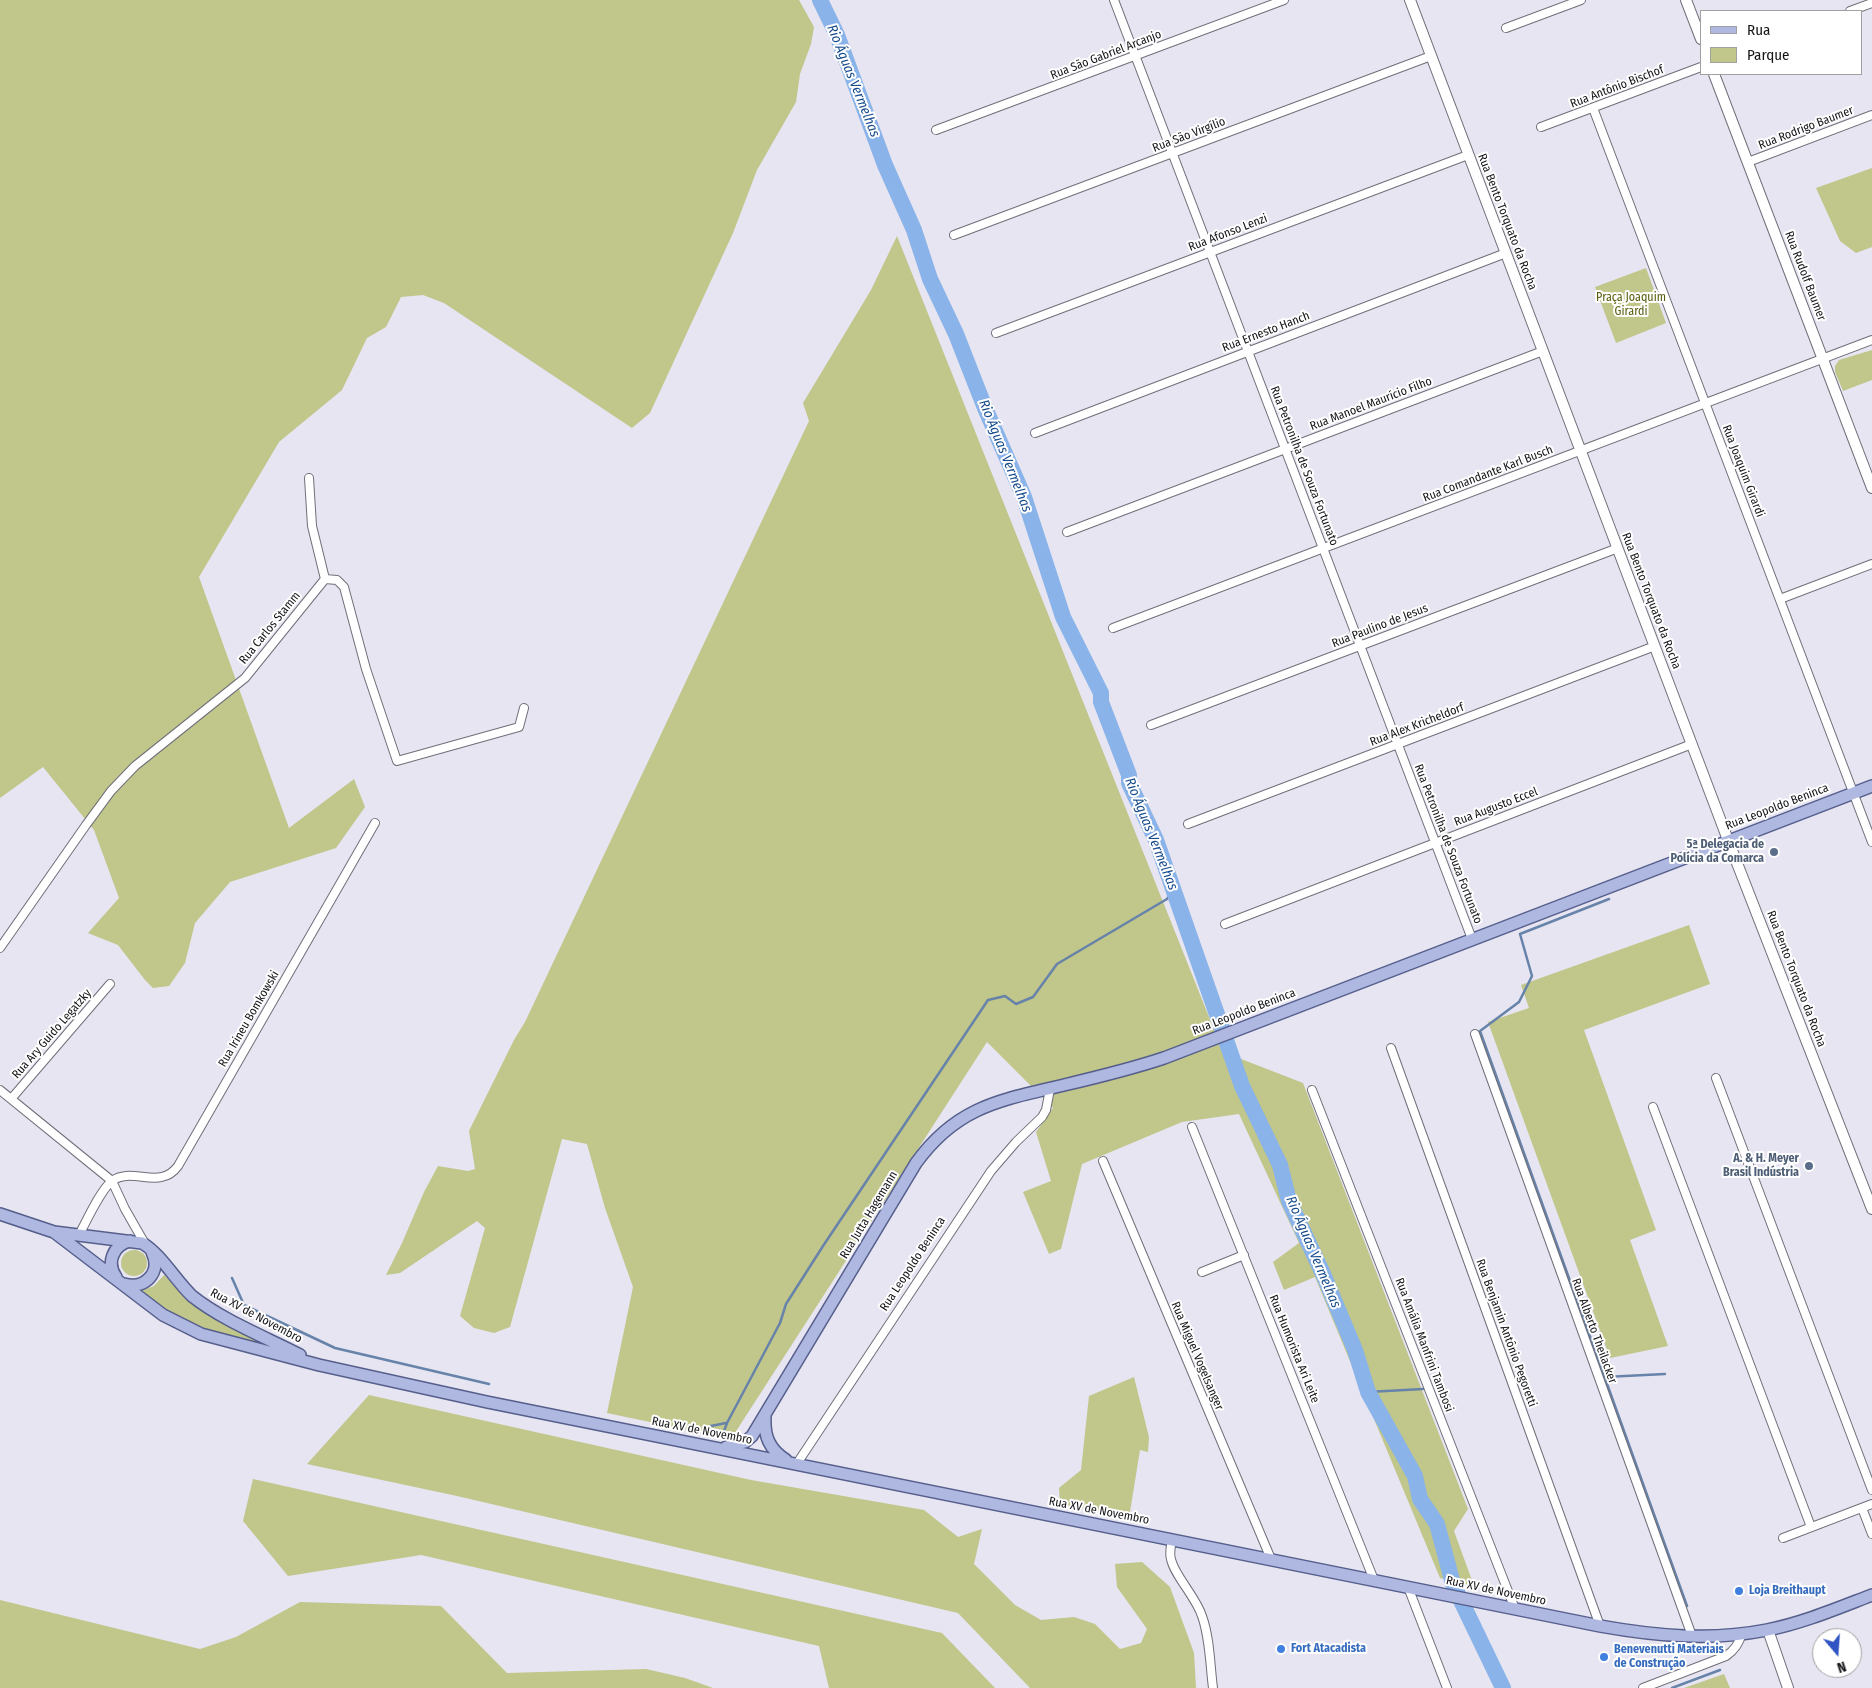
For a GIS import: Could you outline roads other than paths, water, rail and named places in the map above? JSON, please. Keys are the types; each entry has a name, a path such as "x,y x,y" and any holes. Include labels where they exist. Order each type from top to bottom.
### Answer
{"main road":[{"name":"Rua Leopoldo Beninca","path":"1050,1089 1136,1067 1212,1039 1872,786"},
{"name":"Rua Jutta Hagemann","path":"720,1448 745,1442 752,1436 916,1163 928,1147 949,1127 972,1112 1001,1100 1050,1089"},
{"name":"Rua XV de Novembro","path":"0,1214 54,1232 132,1241 148,1247 184,1287 201,1302 319,1365"},
{"name":"Rua XV de Novembro","path":"54,1232 163,1315 202,1334 319,1365 448,1394 1600,1626 1650,1634 1692,1636 1742,1634 1768,1630 1801,1621 1872,1595"},
{"path":"132,1241 122,1244 113,1254 112,1268 121,1282 138,1285 150,1278 156,1264 148,1247"},
{"path":"765,1417 764,1429 770,1446 774,1452 784,1459 796,1464"}],"street":[{"name":"Rua Petronilha de Souza Fortunato","path":"1114,0 1472,939"},
{"name":"Rua São Gabriel Arcanjo","path":"936,130 1284,0"},
{"name":"Rua Bento Torquato da Rocha","path":"1410,0 1728,840 1872,1209"},
{"path":"1506,28 1581,0"},
{"path":"1686,0 1700,36"},
{"path":"1853,10 1870,4"},
{"name":"Rua São Virgílio","path":"954,235 1431,56"},
{"name":"Rua Antônio Bischof","path":"1541,127 1700,68"},
{"name":"Rua Rudolf Baumer","path":"1714,75 1872,488"},
{"name":"Rua Joaquim Girardi","path":"1593,108 1872,842"},
{"name":"Rua Rodrigo Baumer","path":"1748,162 1872,115"},
{"name":"Rua Afonso Lenzi","path":"996,333 1468,155"},
{"name":"Rua Ernesto Hanch","path":"1035,433 1506,253"},
{"name":"Rua Comandante Karl Busch","path":"1113,628 1872,340"},
{"name":"Rua Manoel Maurício Filho","path":"1067,532 1543,351"},
{"path":"309,478 312,526 325,579 337,580 344,587 366,669 397,761 519,727 524,708"},
{"name":"Rua Paulino de Jesus","path":"1151,725 1618,548"},
{"path":"1780,599 1872,564"},
{"name":"Rua Carlos Stamm","path":"0,948 86,824 122,778 245,678 325,579"},
{"name":"Rua Alex Kricheldorf","path":"1188,824 1655,646"},
{"name":"Rua Augusto Eccel","path":"1225,924 1692,744"},
{"name":"Rua Irineu Bomkowski","path":"112,1181 126,1177 163,1177 172,1174 178,1166 375,823"},
{"name":"Rua Ary Guido Legatzky","path":"11,1099 110,984"},
{"name":"Rua Alberto Theilacker","path":"1474,1034 1692,1636"},
{"name":"Rua Benjamin Antônio Pegoretti","path":"1391,1048 1600,1626"},
{"path":"1716,1078 1872,1490"},
{"name":"Rua Leopoldo Beninca","path":"796,1464 991,1171 1016,1142 1042,1117 1046,1110 1050,1089"},
{"path":"0,1090 112,1181 125,1209 148,1247"},
{"name":"Rua Amália Manfrini Tambosi","path":"1312,1090 1516,1609"},
{"path":"1653,1107 1811,1527"},
{"name":"Rua Humorista Ari Leite","path":"1192,1127 1374,1580"},
{"name":"Rua Miguel Vogelsanger","path":"1102,1162 1271,1559"},
{"path":"79,1235 104,1191 112,1181"},
{"path":"1202,1272 1244,1256"},
{"path":"1783,1538 1872,1504"},
{"path":"1862,1508 1872,1534"},
{"path":"1172,1540 1170,1553 1172,1563 1196,1601 1204,1622 1213,1688"},
{"path":"1408,1587 1447,1688"},
{"path":"1768,1630 1788,1688"},
{"path":"1643,1688 1726,1656 1738,1645 1742,1634"}],"waterway":[{"name":"Rio Águas Vermelhas","path":"820,0 837,35 885,165 914,230 930,279 956,334 985,408 1024,497 1063,617 1101,693 1101,702 1129,775 1129,783 1156,840 1242,1086 1280,1165 1289,1201 1324,1276 1355,1350 1368,1392 1415,1476 1420,1499 1437,1524 1453,1584 1503,1688"},
{"path":"723,1434 780,1323 786,1304 988,1000 1005,996 1016,1004 1033,997 1057,964 1167,899 1173,890"},
{"path":"1609,899 1520,934 1532,976 1519,1002 1480,1031 1687,1606"},
{"path":"232,1278 244,1305 335,1348 489,1384"},
{"path":"1605,1377 1665,1374"},
{"path":"1368,1392 1423,1389"},
{"path":"711,1426 726,1423"},
{"path":"1672,1688 1720,1670"}],"place":[{"name":"5ª Delegacia de Polícia da Comarca","path":"1774,852"},
{"name":"A. & H. Meyer Brasil Indústria","path":"1809,1166"},
{"name":"Loja Breithaupt","path":"1739,1591"},
{"name":"Fort Atacadista","path":"1281,1649"},
{"name":"Benevenutti Materiais de Construção","path":"1604,1657"}],"park label":[{"name":"Praça Joaquim Girardi","path":"1631,305"}]}
